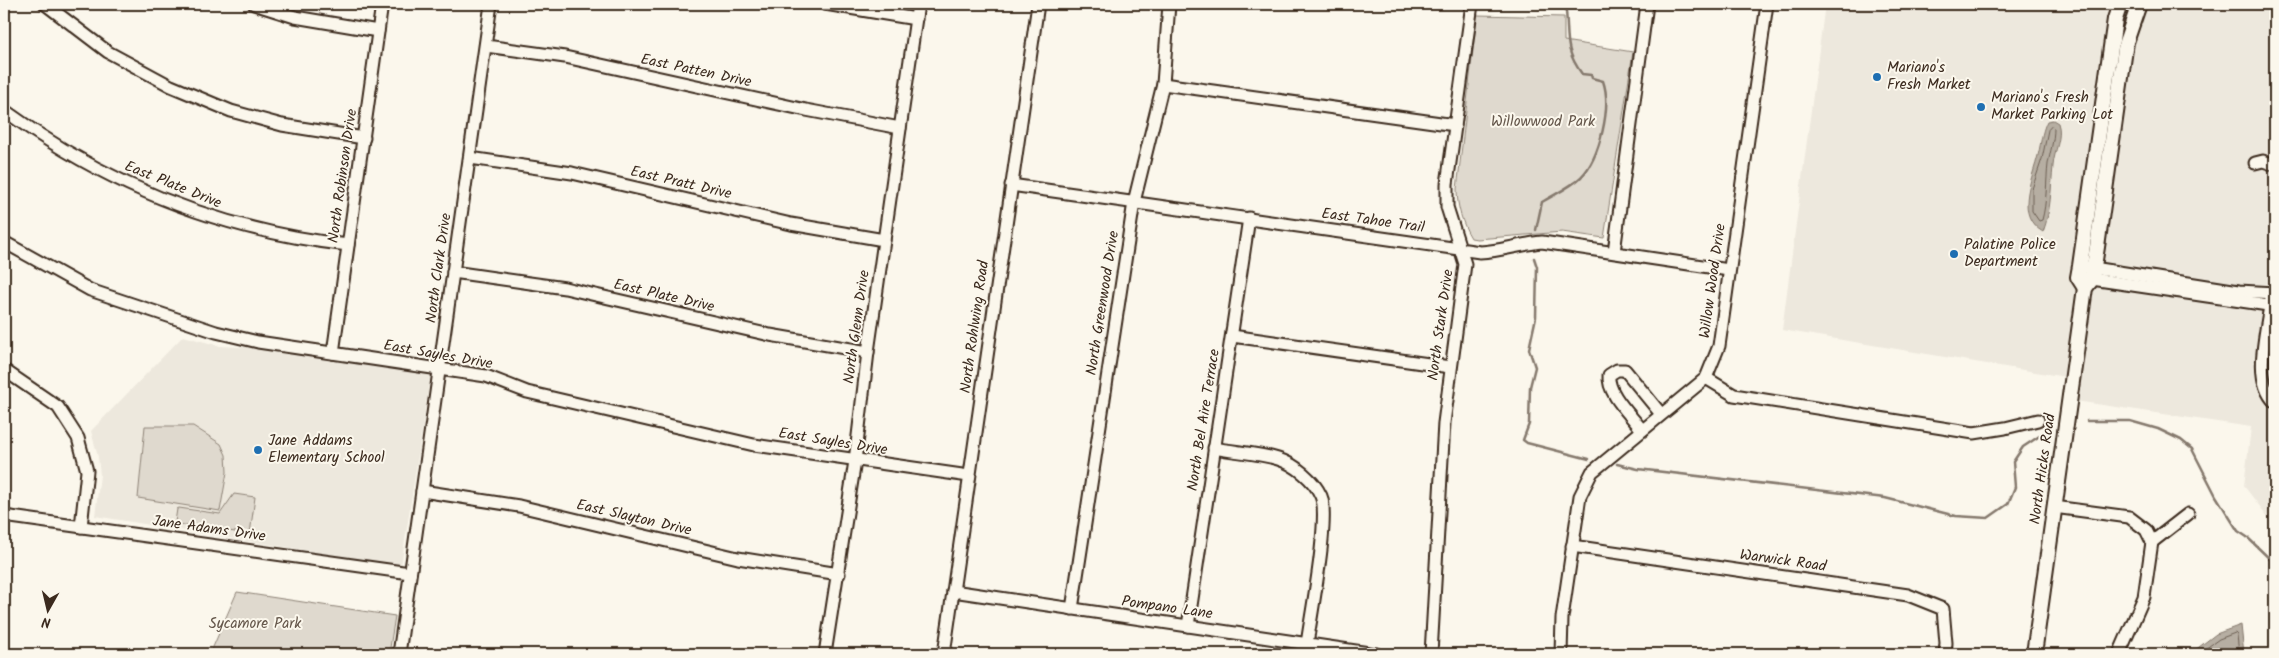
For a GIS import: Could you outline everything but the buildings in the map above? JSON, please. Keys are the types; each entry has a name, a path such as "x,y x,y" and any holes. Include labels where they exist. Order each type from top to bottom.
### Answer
{"main road":[{"name":"North Hicks Road","path":"2034,654 2086,276 2115,19 2120,4"},
{"name":"North Hicks Road","path":"2086,276 2126,42 2139,4"},
{"path":"2110,59 2115,64 2119,91"}],"street":[{"path":"45,4 108,52 188,93 231,111 282,125 364,138"},
{"path":"254,4 295,17 378,31"},
{"name":"North Robinson Drive","path":"333,353 382,4"},
{"name":"North Clark Drive","path":"399,654 491,4"},
{"path":"825,4 916,19"},
{"name":"North Glenn Drive","path":"825,654 839,574 868,352 918,4"},
{"name":"North Rohlwing Road","path":"944,654 1038,4"},
{"name":"North Greenwood Drive","path":"1072,609 1134,202 1163,84 1169,4"},
{"name":"North Stark Drive","path":"1431,654 1444,423 1465,264 1447,207 1446,184 1472,4"},
{"path":"1614,252 1647,4"},
{"name":"Willow Wood Drive","path":"1561,654 1562,618 1580,496 1592,472 1706,378 1719,346 1767,4"},
{"name":"East Patten Drive","path":"486,46 565,57 806,110 900,128"},
{"path":"1163,84 1455,125"},
{"name":"East Plate Drive","path":"4,110 82,161 156,197 184,208 269,233 348,245"},
{"name":"East Pratt Drive","path":"470,158 572,173 791,224 884,240"},
{"path":"2255,163 2263,161 2275,165"},
{"name":"East Tahoe Trail","path":"1011,185 1460,249 1492,252 1542,242 1729,270"},
{"name":"North Bel Aire Terrace","path":"1188,626 1249,218"},
{"name":"East Sayles Drive","path":"4,242 90,290 183,323 258,342 486,376 527,392 754,445 969,476"},
{"name":"East Plate Drive","path":"453,272 565,288 770,335 868,352"},
{"path":"2086,276 2273,299 2262,373 2265,387 2275,402"},
{"path":"1232,336 1450,367"},
{"path":"4,370 58,407 78,438 87,471 82,527"},
{"path":"1642,430 1608,383 1609,375 1617,370 1624,370 1661,414"},
{"path":"1706,378 1734,395 1974,433 2038,420"},
{"path":"1214,448 1280,460 1301,471 1312,482 1321,497 1324,519 1307,644"},
{"name":"East Slayton Drive","path":"422,491 519,506 738,558 839,574"},
{"path":"2054,507 2129,517 2146,530 2152,542 2144,597 2119,654"},
{"path":"2152,542 2188,514"},
{"name":"Jane Adams Drive","path":"4,516 410,573"},
{"name":"Warwick Road","path":"1572,546 1908,594 1943,609 1945,654"},
{"name":"Pompano Lane","path":"953,591 1376,654"}],"shaded area":[{"path":"1825,4 2120,4 2085,240 2085,288 2139,4 2275,4 2275,526 2244,486 2251,427 2069,400 2072,378 1782,330"},
{"name":"Jane Addams Elementary School","path":"183,336 220,346 261,348 431,373 401,566 95,516 100,475 98,457 91,431"}],"green space":[{"name":"Willowwood Park","path":"1477,15 1564,17 1564,41 1633,52 1604,238 1562,232 1471,238 1461,214 1457,189"},
{"path":"145,426 193,426 221,444 226,455 227,472 220,511 138,498"},
{"path":"234,494 255,497 250,534 177,524 175,522 177,509 179,508 220,514"},
{"name":"Sycamore Park","path":"237,592 395,616 389,654 210,654"}],"water":[{"path":"2053,120 2058,123 2059,134 2049,208 2043,232 2034,225 2029,217 2027,198 2043,130 2047,121"},
{"path":"2241,625 2244,654 2190,654 2216,634"}],"waterway":[{"path":"1536,230 1542,202 1573,184 1588,168 1599,145 1605,117 1606,104 1603,81 1592,78 1591,75 1582,74 1569,48 1565,4"},
{"path":"1534,258 1537,267 1536,317 1529,349 1535,367 1530,387 1529,424 1523,440 1527,443 1589,459"},
{"path":"2087,421 2130,421 2158,429 2181,440 2192,449 2216,496 2238,531 2247,537 2275,564"},
{"path":"1617,464 1638,469 1885,498 1956,516 1988,518 2008,504 2015,487 2013,462 2023,447 2044,433"}],"place":[{"name":"Mariano's Fresh Market","path":"1877,77"},
{"name":"Mariano's Fresh Market Parking Lot","path":"1981,107"},
{"name":"Palatine Police Department","path":"1954,254"},
{"name":"Jane Addams Elementary School","path":"258,450"}]}
